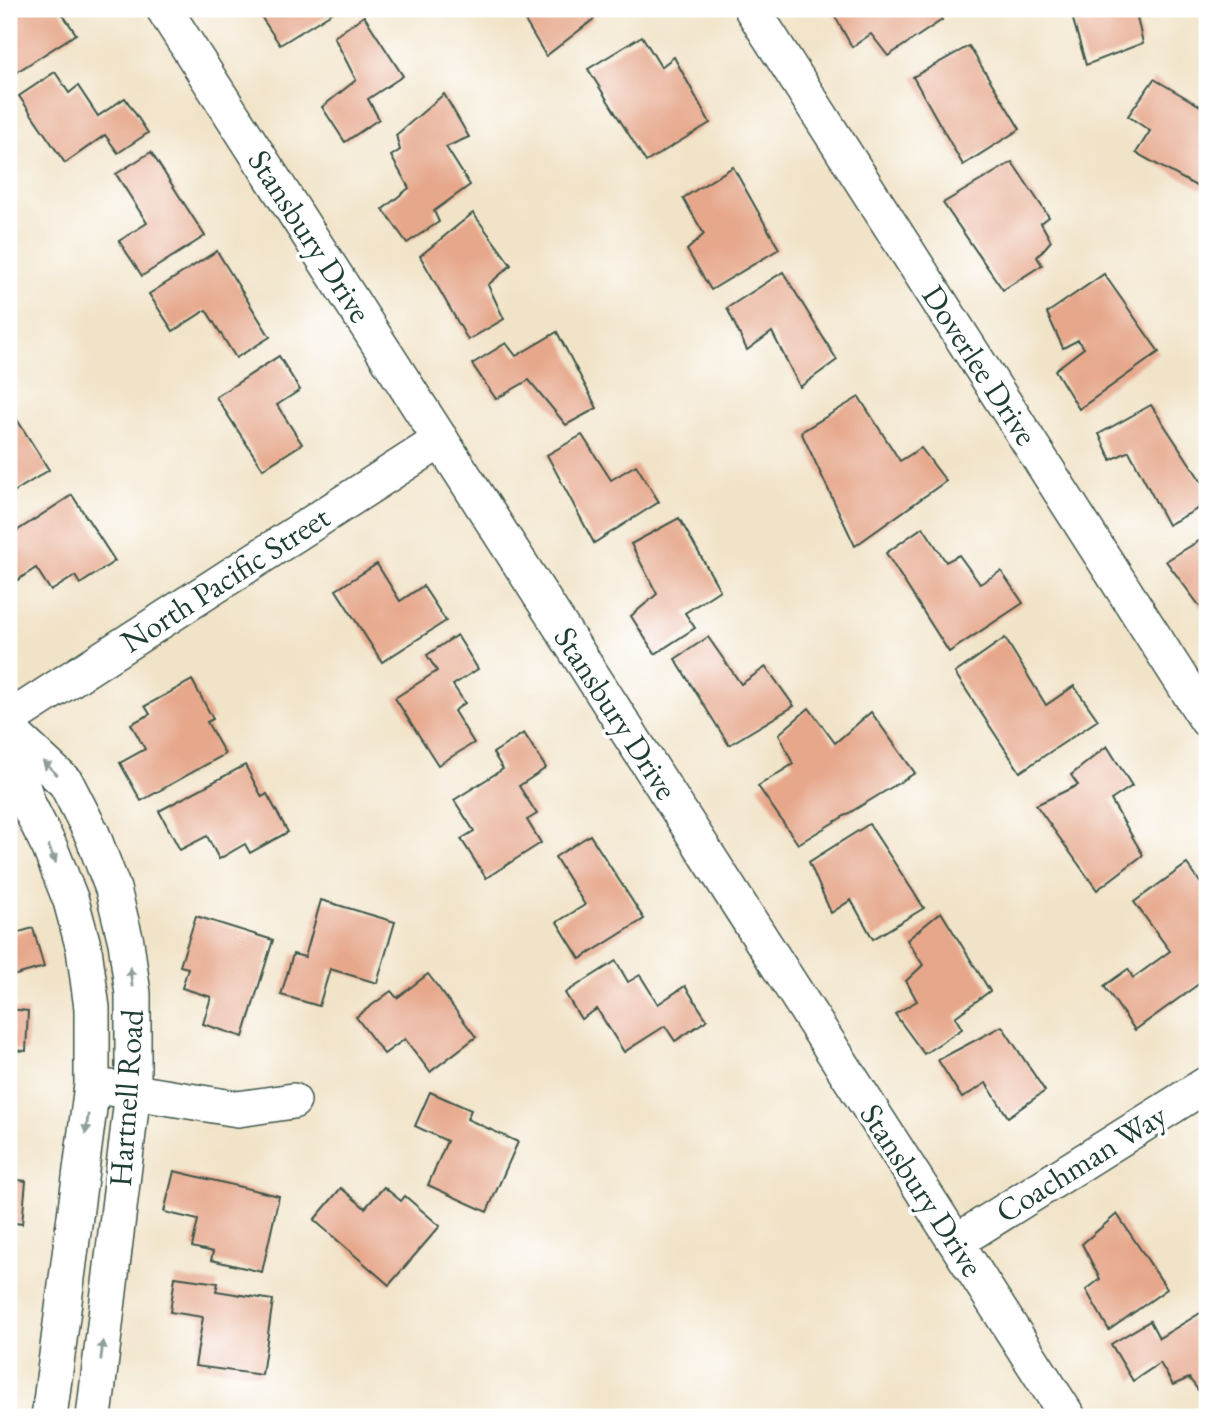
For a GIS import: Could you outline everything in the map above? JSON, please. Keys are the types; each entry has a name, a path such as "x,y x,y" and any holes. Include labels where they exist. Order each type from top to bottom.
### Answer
{"street":[{"name":"Stansbury Drive","path":"164,9 1068,1417"},
{"name":"Doverlee Drive","path":"752,9 1207,720"},
{"name":"North Pacific Street","path":"9,719 441,440"},
{"name":"Hartnell Road","path":"9,730 66,783 92,834 113,889 126,942 133,994 133,1091 93,1417"},
{"name":"Hartnell Road","path":"9,746 27,804 50,848 71,901 84,949 92,1008 92,1085 49,1417"},
{"name":"Coachman Way","path":"956,1242 1207,1084"},
{"path":"92,1085 238,1109 293,1101"}],"building":[{"path":"9,9 59,9 76,34 12,75 9,69 9,27 17,21"},
{"path":"256,9 338,9 280,45"},
{"path":"518,9 588,9 594,19 546,56"},
{"path":"831,9 934,9 942,20 888,56 871,34 852,47"},
{"path":"1070,9 1135,9 1143,43 1086,65"},
{"path":"364,16 403,76 368,99 379,119 345,142 322,107 356,80 334,37"},
{"path":"642,36 661,67 674,57 710,123 646,162 588,69"},
{"path":"969,46 1020,129 963,165 913,77"},
{"path":"55,72 69,93 78,86 98,116 125,98 148,133 118,153 105,135 65,163 19,96"},
{"path":"1154,79 1207,110 1207,192 1136,153 1150,131 1128,116"},
{"path":"444,94 469,137 446,147 470,185 434,211 439,222 407,243 383,209 409,188 391,156 400,150 396,135"},
{"path":"151,152 205,236 142,276 119,241 147,223 116,174"},
{"path":"1012,162 1049,217 1041,223 1051,241 1037,257 1042,265 1003,290 943,203"},
{"path":"733,167 779,249 711,290 687,250 704,234 683,198"},
{"path":"473,213 511,265 488,285 504,319 468,340 420,256"},
{"path":"217,251 270,337 236,358 206,310 173,331 149,294"},
{"path":"783,272 837,360 800,387 772,332 747,350 727,308"},
{"path":"1104,274 1159,352 1079,409 1055,370 1084,348 1078,340 1063,348 1047,313"},
{"path":"557,332 597,408 566,425 529,380 496,399 472,364 506,343 516,356"},
{"path":"279,356 300,390 277,405 302,444 263,469 216,397"},
{"path":"859,397 900,461 921,448 946,481 855,546 801,432"},
{"path":"1151,405 1207,490 1207,504 1168,525 1129,451 1111,460 1099,434"},
{"path":"9,407 49,470 9,495"},
{"path":"582,435 611,480 636,465 659,502 594,543 547,455"},
{"path":"72,495 115,561 80,584 75,576 51,591 36,568 10,585 9,536"},
{"path":"679,518 720,590 685,613 695,628 655,654 631,616 657,594 631,544"},
{"path":"923,527 946,562 959,555 980,584 1001,571 1023,603 949,652 886,553"},
{"path":"1207,536 1207,616 1166,561"},
{"path":"377,564 400,601 423,586 446,621 382,662 336,590"},
{"path":"457,635 478,669 453,685 465,703 454,711 474,743 438,765 395,698 437,671 427,655"},
{"path":"708,637 741,684 766,667 794,706 729,745 675,659"},
{"path":"1005,638 1046,705 1074,686 1098,720 1020,772 955,673"},
{"path":"192,680 213,719 207,722 225,754 141,801 120,763 145,749 131,724 150,714 145,706"},
{"path":"809,708 835,743 871,712 915,773 798,844 758,786 793,764 779,734"},
{"path":"524,733 546,768 519,786 537,814 527,820 541,843 486,878 461,839 474,831 454,800 503,769 493,753"},
{"path":"1107,746 1132,786 1111,800 1143,855 1097,890 1036,805 1078,785 1071,775"},
{"path":"245,765 262,797 267,794 288,832 250,853 245,844 219,859 207,836 180,850 159,811"},
{"path":"869,824 924,908 873,939 851,900 831,913 809,862"},
{"path":"590,835 644,919 580,959 557,922 585,905 555,857"},
{"path":"1187,864 1207,892 1207,978 1135,1030 1104,986 1128,969 1133,978 1170,951 1134,902"},
{"path":"321,900 395,922 377,983 330,969 319,1006 281,995 293,954 305,957"},
{"path":"941,912 990,991 955,1017 962,1029 924,1054 895,1014 917,1001 906,981 923,965 907,940"},
{"path":"196,916 273,940 243,1037 203,1024 211,997 182,988 188,968 180,966"},
{"path":"33,928 44,967 9,977 9,935"},
{"path":"616,961 628,982 640,975 658,1004 685,986 707,1020 675,1041 665,1026 624,1052 597,1009 581,1019 565,993"},
{"path":"428,974 476,1037 430,1072 405,1039 384,1054 356,1017 391,991 397,998"},
{"path":"9,1009 28,1011 26,1051 9,1050"},
{"path":"1002,1026 1045,1091 1008,1117 986,1083 962,1098 938,1060"},
{"path":"430,1092 471,1110 467,1119 518,1142 487,1212 428,1185 447,1141 415,1126"},
{"path":"174,1171 279,1196 262,1272 211,1260 213,1252 192,1247 198,1220 164,1212"},
{"path":"9,1179 26,1181 22,1224 9,1222"},
{"path":"384,1187 401,1201 405,1196 440,1226 389,1285 314,1220 341,1188 365,1208"},
{"path":"1117,1214 1167,1289 1109,1330 1086,1290 1100,1279 1082,1244"},
{"path":"175,1277 218,1283 216,1291 273,1300 262,1375 195,1366 203,1317 170,1312"},
{"path":"1207,1309 1207,1402 1189,1378 1173,1385 1160,1363 1133,1381 1111,1344 1150,1321 1159,1338"}]}
